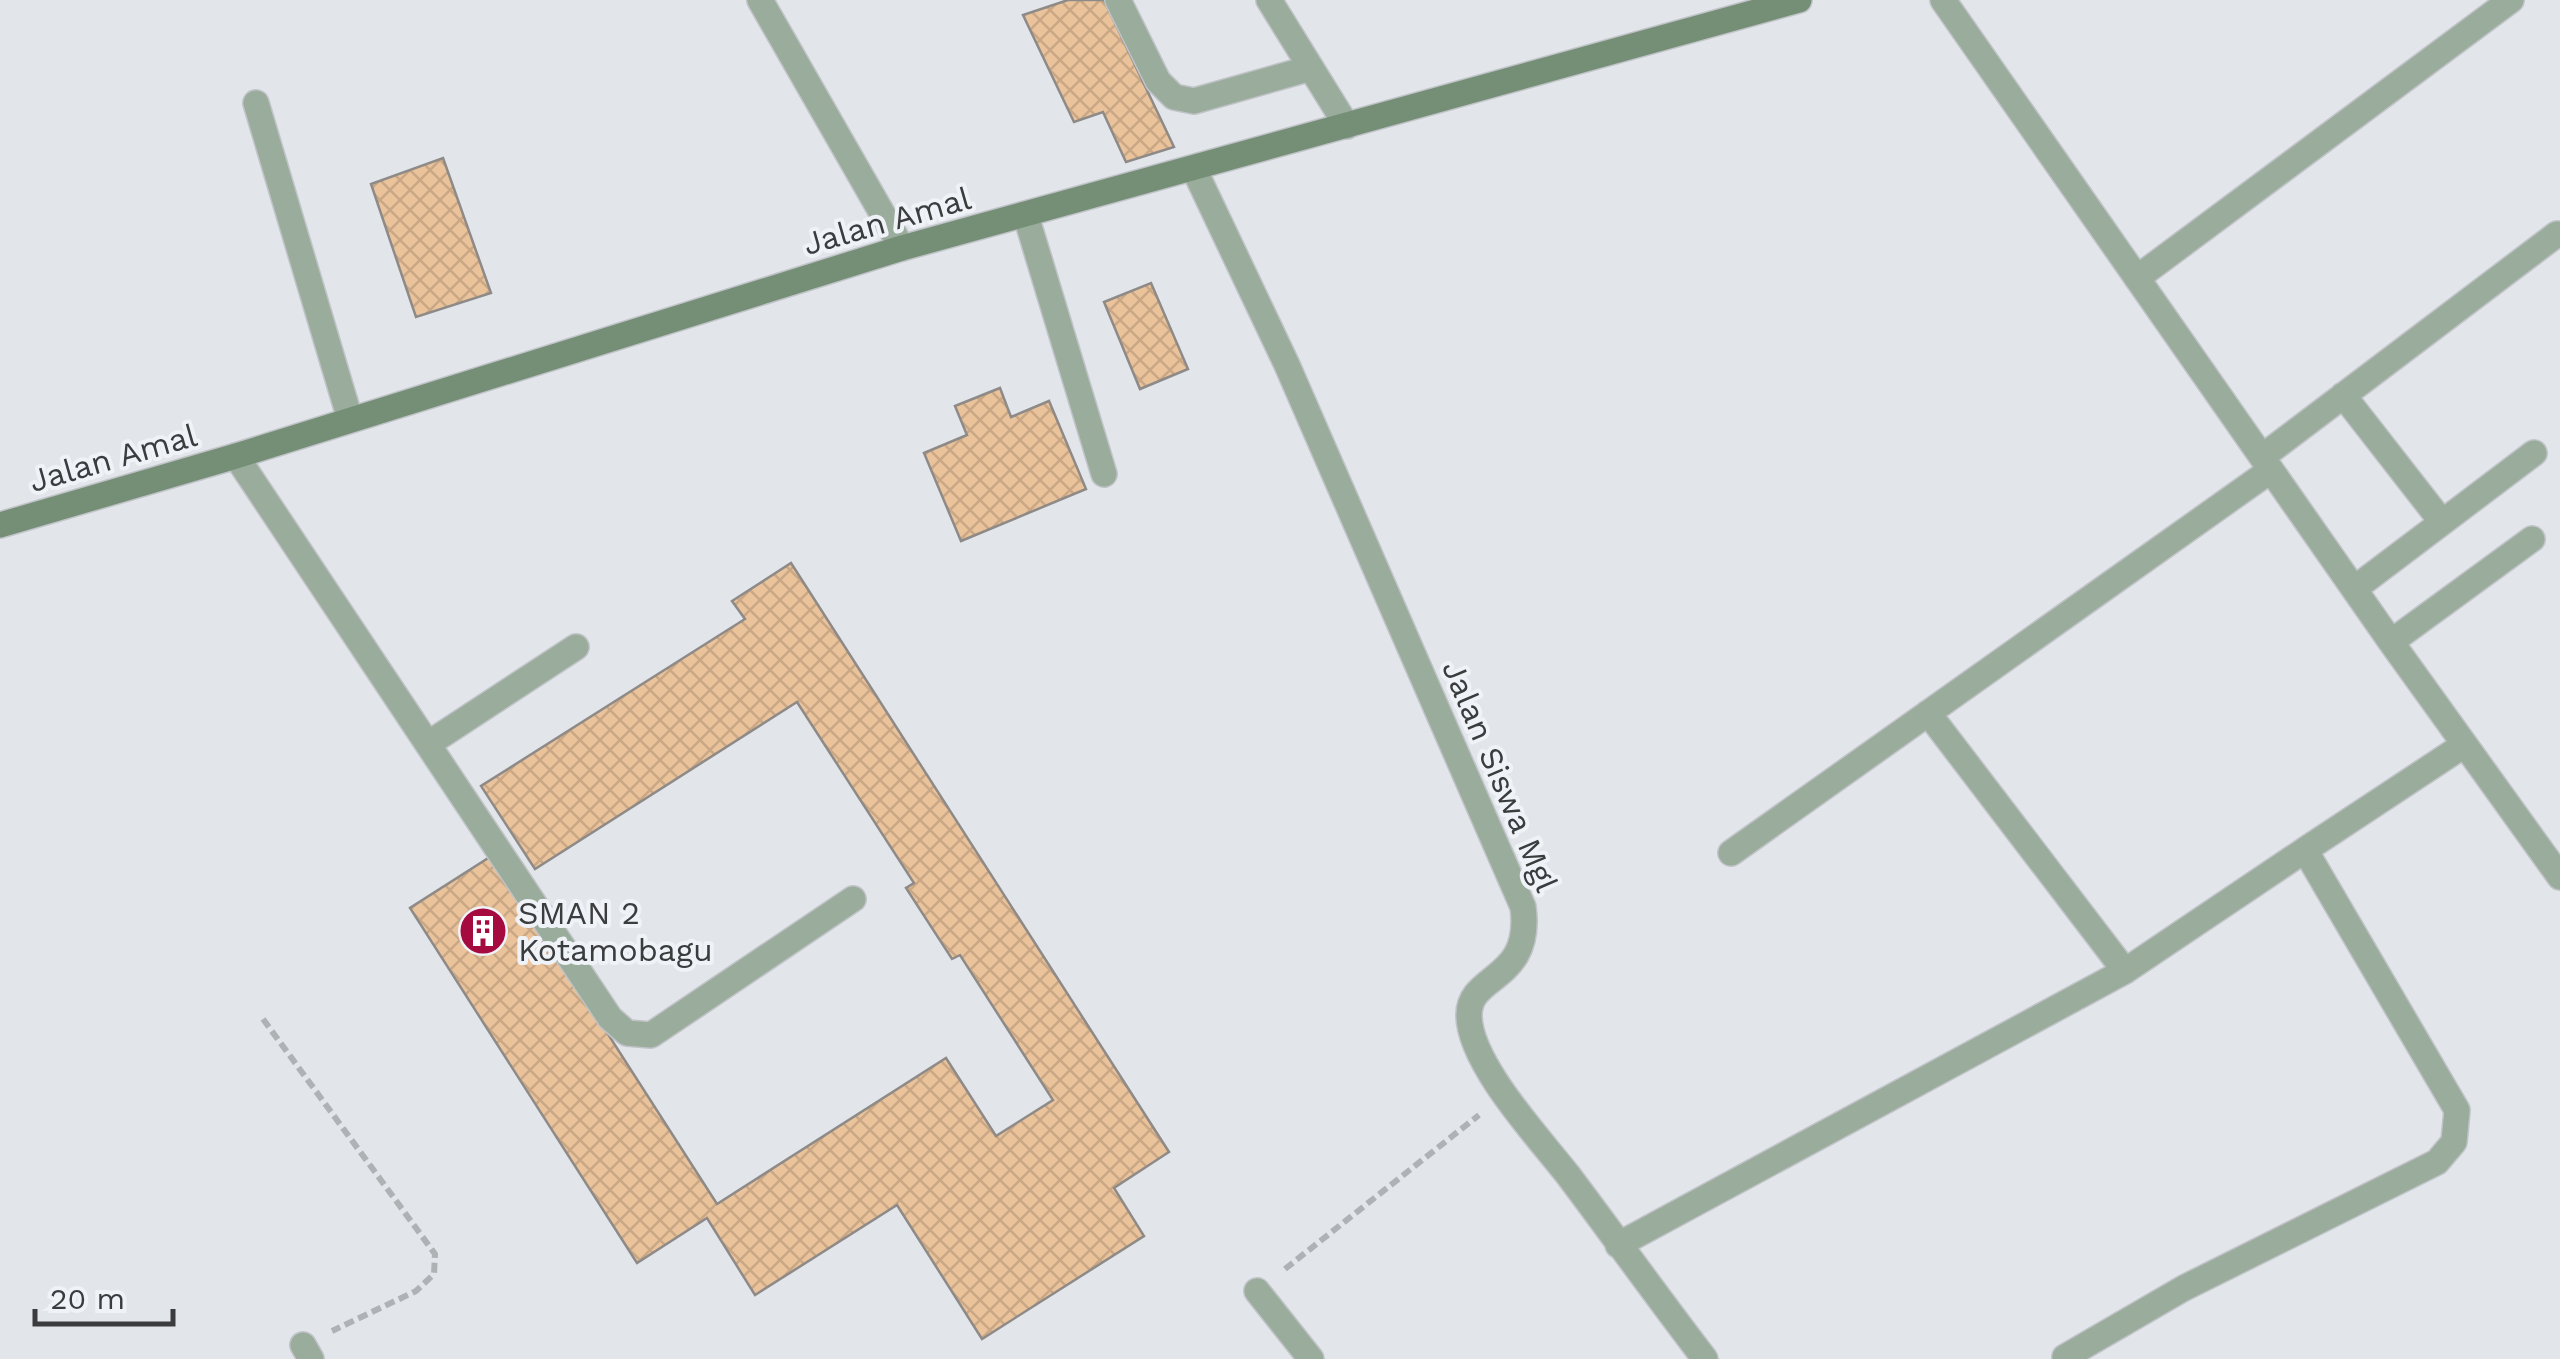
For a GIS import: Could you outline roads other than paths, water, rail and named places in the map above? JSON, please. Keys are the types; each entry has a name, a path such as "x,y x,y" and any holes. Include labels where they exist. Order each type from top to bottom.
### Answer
{"street":[{"path":"760,0 902,248"},
{"path":"1118,0 1158,80 1174,97 1194,101 1311,68"},
{"path":"1268,0 1347,126"},
{"path":"1944,0 2390,642 2560,877"},
{"path":"2137,278 2511,0"},
{"name":"Jalan Amal","path":"0,525 236,456 902,248 1789,2"},
{"path":"256,103 350,419"},
{"name":"Jalan Siswa Mgl","path":"1194,169 1287,366 1523,907 1526,932 1522,949 1510,966 1476,994 1468,1010 1471,1032 1504,1095 1704,1359"},
{"path":"1026,216 1104,474"},
{"path":"1731,854 2266,463 2343,395 2557,234"},
{"path":"2343,395 2442,522"},
{"path":"2354,589 2534,454"},
{"path":"236,456 610,1018 627,1032 651,1035 853,899"},
{"path":"2390,642 2532,538"},
{"path":"428,744 576,647"},
{"path":"1928,713 2125,971"},
{"path":"1618,1245 2125,971 2464,745"},
{"path":"2065,1357 2184,1288 2437,1162 2454,1142 2456,1110 2305,850"},
{"path":"1257,1291 1310,1359"}],"place":[{"name":"SMAN 2 Kotamobagu","path":"483,931"}]}
